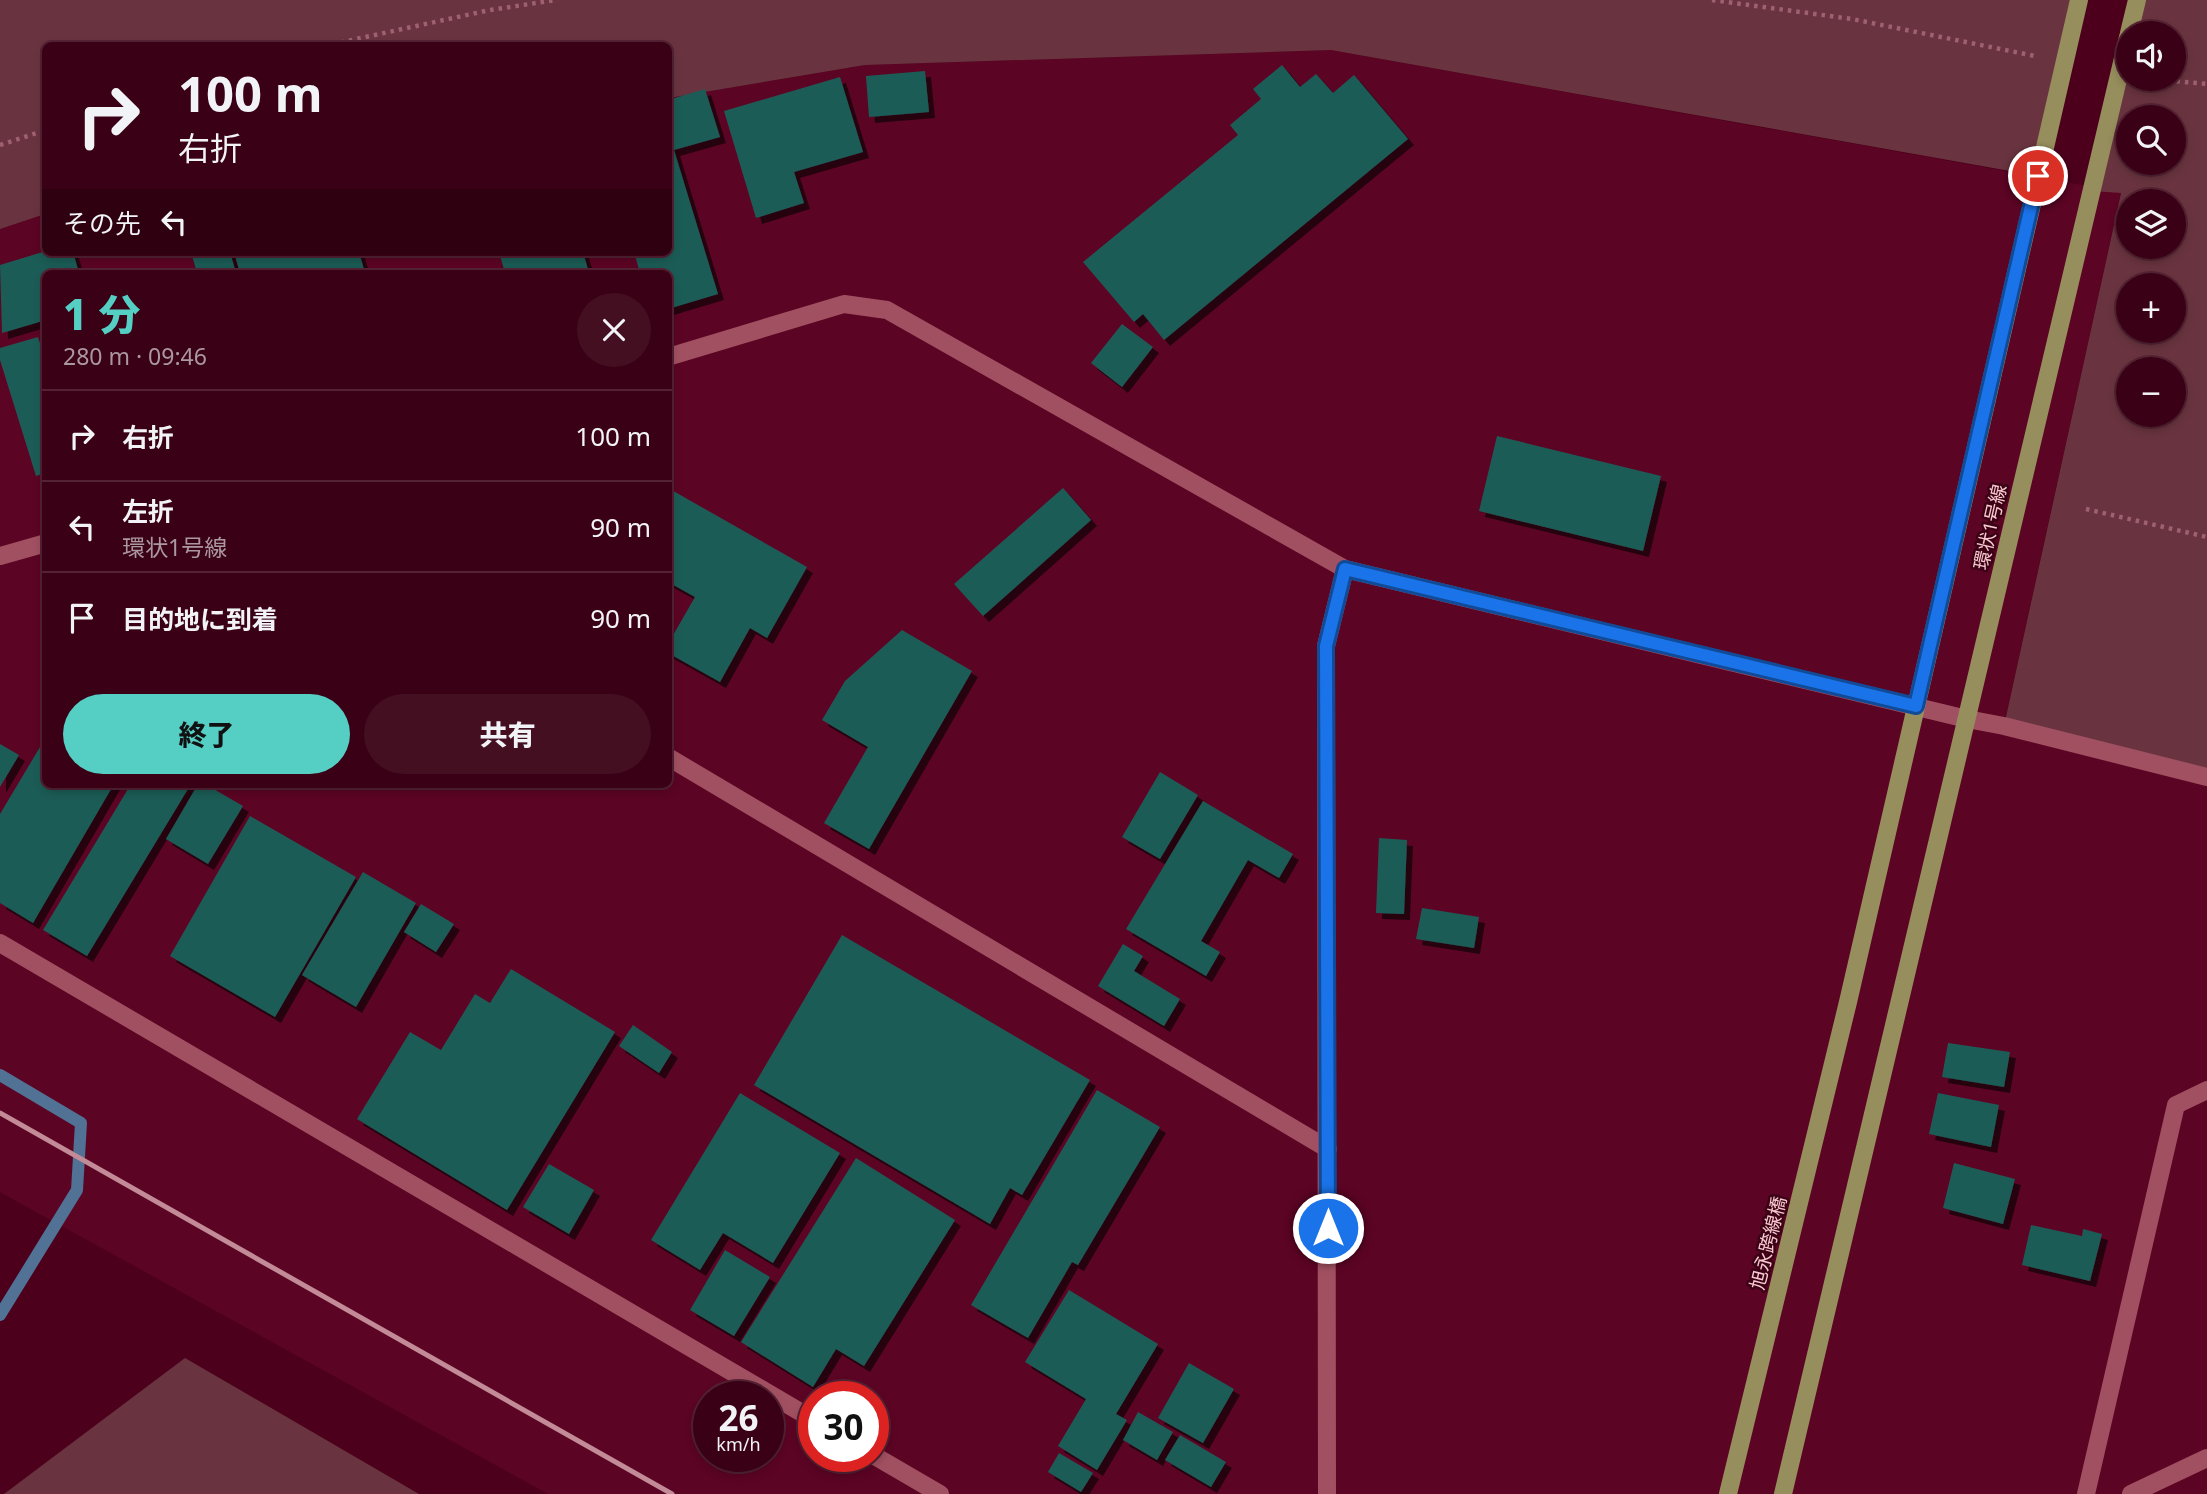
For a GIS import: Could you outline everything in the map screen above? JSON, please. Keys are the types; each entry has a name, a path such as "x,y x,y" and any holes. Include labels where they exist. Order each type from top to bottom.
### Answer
{"main road":[{"name":"環状1号線","path":"1848,1002 2079,0"},
{"name":"環状1号線","path":"2132,21 2137,0"},
{"name":"環状1号線","path":"1783,1494 2116,88"},
{"name":"旭永跨線橋","path":"1728,1494 1848,1002"}],"street":[{"path":"672,356 844,304 887,310 1345,569 2197,772 2207,777"},
{"path":"0,556 42,544"},
{"path":"1327,1494 1326,646 1345,569"},
{"path":"672,759 1328,1149"},
{"path":"0,943 798,1411"},
{"path":"2086,1494 2176,1105 2207,1090"},
{"path":"2130,1494 2207,1458"},
{"path":"889,1464 940,1494"}],"path":[{"path":"342,42 490,10 556,0"},
{"path":"1712,0 1852,19 2065,62"},
{"path":"2186,82 2207,84"},
{"path":"0,145 42,131"},
{"path":"2086,509 2207,537"}],"shaded area":[{"path":"0,0 2080,0 2038,176 1331,50 865,65 672,97 672,42 42,42 42,215 0,229"},
{"path":"2137,0 2207,0 2207,777 2004,726 2116,216 2116,259 2186,259 2186,189 2116,189 2116,193 2092,191 2116,88 2116,91 2186,91 2186,21 2132,21"},
{"path":"1331,50 2116,191 2116,215 2004,725 2207,777 2207,1494 548,1494 0,1192 0,229 42,215 42,256 672,256 672,97 865,65"},
{"path":"185,1358 419,1494 4,1494"}],"building":[{"path":"1282,65 1300,87 1316,74 1333,93 1354,75 1408,139 1164,340 1143,314 1134,322 1083,262 1238,135 1230,125 1261,99 1253,89"},
{"path":"925,71 929,112 869,117 866,76"},
{"path":"840,77 863,152 794,172 804,203 756,218 724,111"},
{"path":"705,89 720,137 674,150 718,294 672,308 672,270 639,270 635,256 672,256 672,99"},
{"path":"42,252 42,256 74,256 78,270 42,270 42,321 2,333 0,265"},
{"path":"192,256 231,256 235,270 196,270"},
{"path":"235,256 360,256 364,270 239,270"},
{"path":"500,256 584,256 588,270 504,270"},
{"path":"1122,324 1153,347 1122,387 1091,363"},
{"path":"38,337 42,350 42,474 36,476 0,360 0,348"},
{"path":"1497,436 1661,476 1643,551 1479,511"},
{"path":"1063,488 1091,520 983,616 954,584"},
{"path":"672,490 807,567 767,638 750,628 720,682 672,655 672,637 695,597 672,584"},
{"path":"902,630 972,671 869,849 824,823 868,747 822,720 845,681"},
{"path":"0,744 19,755 0,787"},
{"path":"42,744 42,788 112,788 33,923 0,903 0,814"},
{"path":"1160,772 1198,795 1160,859 1122,837"},
{"path":"129,788 189,788 87,956 43,930"},
{"path":"196,788 212,788 243,806 208,864 166,839"},
{"path":"1203,801 1293,854 1279,878 1248,860 1201,941 1220,952 1206,976 1126,929"},
{"path":"250,816 356,877 275,1017 170,956"},
{"path":"1379,838 1407,840 1404,914 1376,913"},
{"path":"363,872 416,903 356,1007 302,975"},
{"path":"421,904 454,924 436,952 404,932"},
{"path":"1422,908 1479,917 1474,948 1416,939"},
{"path":"842,935 1090,1080 1022,1195 1010,1188 990,1224 754,1085"},
{"path":"1123,944 1143,956 1134,971 1180,999 1164,1026 1098,986"},
{"path":"511,969 615,1032 507,1210 357,1119 410,1032 441,1050 475,994 490,1003"},
{"path":"633,1025 672,1052 659,1073 619,1046"},
{"path":"1948,1043 2010,1052 2004,1087 1942,1077"},
{"path":"1097,1090 1160,1127 1078,1265 1072,1262 1028,1338 971,1305"},
{"path":"740,1093 840,1153 773,1263 723,1233 700,1270 651,1240"},
{"path":"1938,1093 1999,1105 1991,1147 1929,1134"},
{"path":"856,1158 955,1220 864,1366 836,1349 817,1381 803,1381 741,1342"},
{"path":"1954,1163 2015,1179 2003,1224 1943,1208"},
{"path":"549,1164 594,1190 569,1234 523,1207"},
{"path":"2031,1225 2082,1236 2083,1229 2102,1234 2090,1281 2022,1265"},
{"path":"725,1250 770,1277 734,1336 690,1310"},
{"path":"1069,1290 1158,1344 1116,1414 1127,1420 1097,1470 1058,1446 1086,1399 1025,1362"},
{"path":"1189,1363 1234,1389 1203,1443 1158,1418"},
{"path":"1138,1412 1173,1432 1157,1460 1123,1440"},
{"path":"1180,1435 1226,1462 1211,1487 1165,1460"},
{"path":"1059,1453 1093,1473 1081,1492 1048,1472"}],"waterway":[{"path":"0,1075 81,1123 77,1190 0,1315"}],"railway":[{"path":"0,1113 672,1494"}],"route":[{"path":"1328,1228 1326,646 1345,569 1916,706 2038,176"}]}
